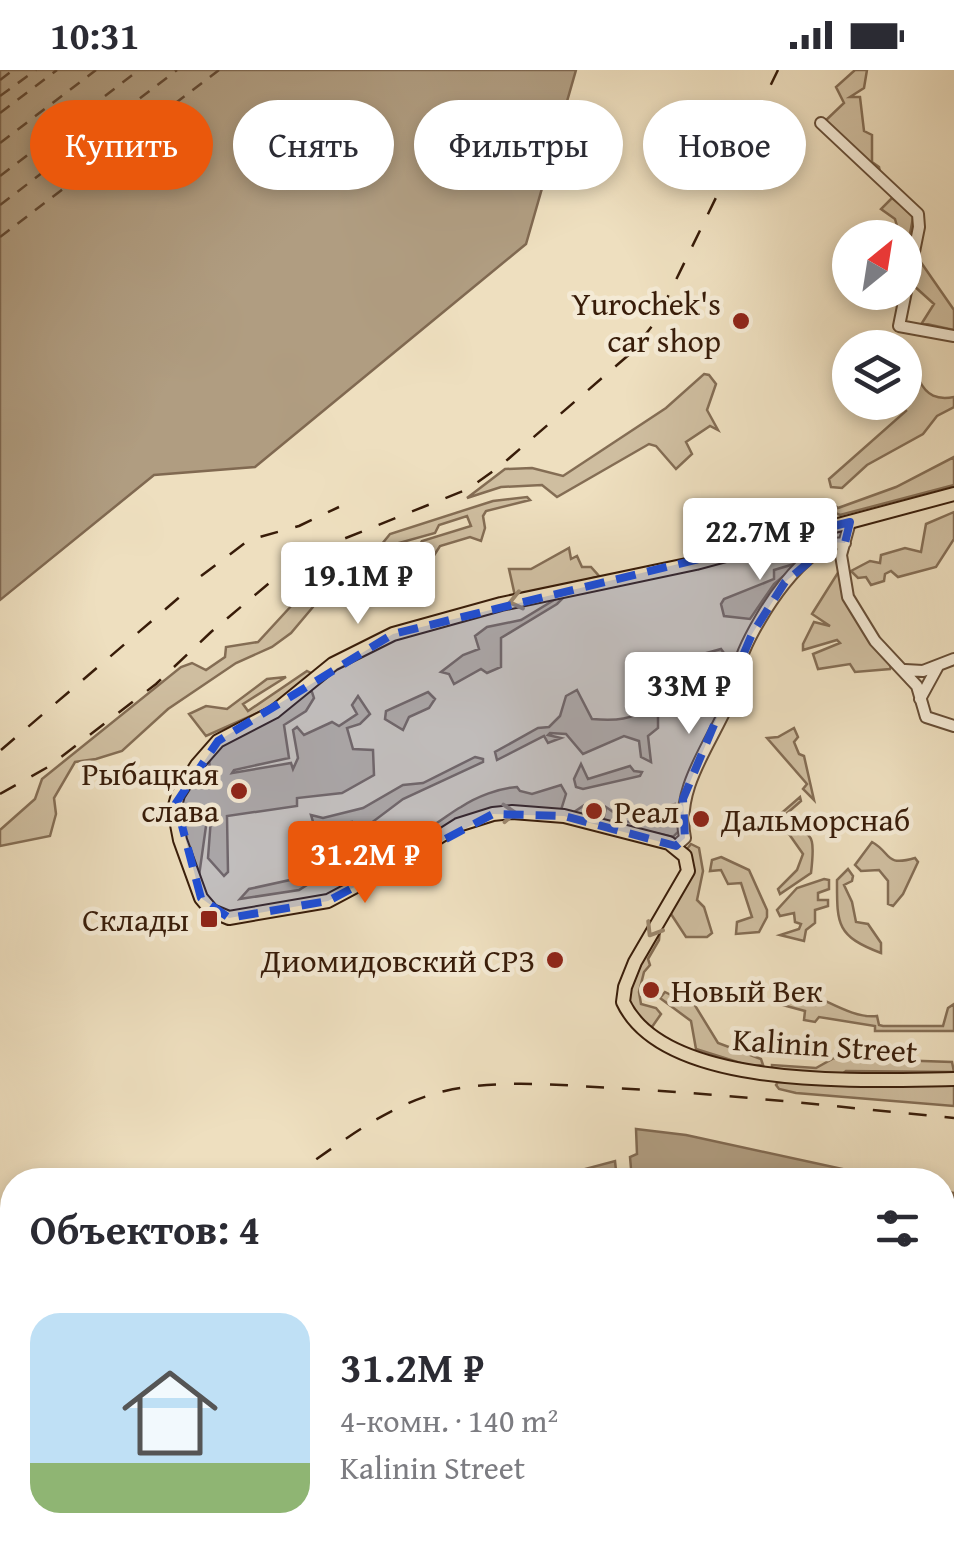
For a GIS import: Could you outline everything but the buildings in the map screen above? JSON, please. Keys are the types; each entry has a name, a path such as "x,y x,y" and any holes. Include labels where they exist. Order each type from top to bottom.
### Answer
{"main road":[{"path":"676,846 564,816 534,812 493,814 458,825 328,901 235,918 212,911 200,898 175,820 178,796 218,741 274,712 348,656 410,628 696,563 954,494"},
{"name":"Kalinin Street","path":"676,846 687,862 686,877 634,962 625,987 624,1002 636,1024 683,1054 727,1069 954,1080"}],"street":[{"path":"820,123 918,214 919,227 899,326 954,336"},
{"path":"850,522 841,555 850,602 875,641 917,686 928,719 954,726"},
{"path":"676,846 685,838 683,799 728,704 752,634 789,577 831,543 844,543"},
{"path":"905,670 915,673 954,660"},
{"path":"920,699 939,665"}],"highlighted area":[{"path":"850,522 845,543 833,542 785,582 752,634 683,799 685,838 676,846 564,816 493,814 328,901 229,918 201,898 176,803 218,741 393,634"}],"shaded area":[{"path":"0,70 576,70 567,100 414,100 414,190 542,190 526,244 255,467 154,475 0,600"},
{"path":"855,70 867,70 864,88 850,97 860,97 864,131 872,135 872,162 880,172 824,122 844,103 836,87"},
{"path":"892,198 912,214 913,220 895,220 881,209"},
{"path":"922,264 954,310 954,330 922,323 934,304 922,293"},
{"path":"704,374 716,384 707,410 718,430 710,426 686,442 692,454 676,469 656,446 649,444 557,497 542,485 501,487 467,498 505,469 532,468 563,476 666,408"},
{"path":"922,385 933,396 954,397 954,407 937,416 923,434 867,465 842,488 831,487 829,479 896,420 922,420"},
{"path":"954,457 954,485 840,515 826,509 830,502 838,508 896,487"},
{"path":"527,497 530,500 486,511 481,541 470,537 440,546 433,557 417,564 416,579 398,584 394,576 366,568 319,588 313,607 291,633 272,647 236,663 168,709 122,751 75,762 54,798 56,814 50,836 0,846 0,830 35,799 42,779 181,667 192,663 206,670 225,657 226,647 258,642 293,604 299,580 310,566 345,549 363,553 377,550 390,534 493,501","holes":["467,516 471,526 422,541 413,555 399,556 390,550 395,544 435,533 439,525"]},
{"path":"954,512 954,539 936,567 898,577 891,571 885,574 884,581 871,585 866,577 858,578 851,571 870,561 880,563 881,555 905,548 921,552 926,524"},
{"path":"569,548 571,559 577,556 582,567 591,567 599,576 554,590 515,596 509,569 531,569"},
{"path":"814,550 774,584 750,619 724,616 724,599 774,579 774,570 794,564"},
{"path":"839,571 853,610 890,669 855,672 850,664 818,669 813,654 840,643 837,640 803,650 814,622 830,626 812,614"},
{"path":"559,597 562,599 557,604 501,638 501,667 487,673 481,669 454,684 449,674 441,672 463,655 479,649 475,636 487,627 521,620"},
{"path":"721,649 735,668 726,700 718,708 710,704 706,661 699,655"},
{"path":"307,671 313,674 273,706 206,736 189,714 206,706 227,709 267,679 286,677 243,704 248,711"},
{"path":"577,690 592,719 623,718 651,706 658,708 658,728 648,736 651,762 641,757 639,741 624,736 583,754 566,734 550,733 561,738 548,743 544,736 497,760 495,752 538,728 549,727 560,716 566,696"},
{"path":"307,691 314,698 306,711 284,725 289,758 232,773 291,763 293,769 298,758 293,730 297,727 304,735 332,722 339,726 357,714 352,705 358,696 370,714 360,724 347,728 353,749 373,750 374,775 342,793 297,798 297,806 227,816 228,872 224,876 208,858 211,818 207,819 199,876 180,822 180,804 186,790 201,768 204,783 211,781 209,759 221,744"},
{"path":"428,692 435,699 429,708 409,717 403,730 385,719 386,711"},
{"path":"794,728 798,737 794,742 804,756 814,800 803,789 807,784 767,738"},
{"path":"475,757 483,762 403,799 358,833 355,834 352,822 327,826 326,865 311,815 323,818 363,808 403,785 423,783"},
{"path":"581,764 588,779 630,766 642,772 640,776 583,789 576,787 574,779"},
{"path":"561,785 566,794 561,810 493,810 346,886 342,883 416,831 434,825 481,797 503,789 517,787 532,794"},
{"path":"800,797 801,801 785,815 809,835 813,846 811,873 780,894 778,889 797,870 803,854 777,817"},
{"path":"675,804 678,811 672,812 671,818 680,830 673,837 575,815 574,812 583,806 584,815 604,817 606,807 616,814 616,819 642,825 644,820 658,821 667,806"},
{"path":"872,842 893,860 915,858 918,862 893,906 888,904 888,881 879,870 861,871 855,865"},
{"path":"691,844 699,848 703,871 697,900 704,907 712,933 707,937 686,937 671,914"},
{"path":"721,857 749,870 767,910 759,932 736,934 737,922 752,917 741,883 728,884 721,870 710,871 712,860"},
{"path":"316,867 321,876 299,890 240,899 249,889 299,878"},
{"path":"848,869 852,881 844,885 856,922 868,924 881,943 881,953 855,941 842,927 837,880"},
{"path":"829,880 829,889 818,893 818,900 828,900 828,906 815,910 815,923 806,930 804,941 780,935 799,929 801,924 795,922 794,913 780,916 777,910 797,888"},
{"path":"660,929 639,992 641,1004 656,1008 661,1014 652,1027 638,1021 627,995 633,972"},
{"path":"776,989 788,993 788,999 799,990 848,1011 877,1016 883,1026 943,1026 948,1008 954,1004 954,1031 875,1031 875,1026 819,1017 815,1022 804,1020 805,1011 775,1003"},
{"path":"665,992 675,997 688,994 718,1043 761,1059 763,1065 750,1066 696,1049 691,1021 660,998"},
{"path":"834,1058 952,1062 954,1072 846,1071 841,1075 772,1070 772,1065 816,1068"},
{"path":"778,1082 954,1085 954,1106 796,1093 779,1089"},
{"path":"636,1129 686,1135 838,1168 631,1168 630,1157 637,1154"},
{"path":"615,1161 616,1168 589,1168"}],"ferry route":[{"path":"0,80 13,70"},
{"path":"0,96 36,70"},
{"path":"0,113 57,70"},
{"path":"0,143 96,70"},
{"path":"0,176 139,70"},
{"path":"0,205 177,70"},
{"path":"0,237 219,70"}],"railway":[{"path":"0,794 48,767 156,684 293,563 468,489 631,353 656,321 778,70"},
{"path":"201,576 249,540 299,526 339,507"},
{"path":"1,750 182,595"},
{"path":"304,1168 362,1128 403,1106 445,1091 486,1085 550,1084 656,1091 954,1118"}],"place":[{"name":"Yurochek's car shop","path":"741,321"},
{"name":"Рыбацкая слава","path":"239,791"},
{"name":"Реал","path":"594,811"},
{"name":"Дальморснаб","path":"701,819"},
{"name":"Склады","path":"209,919"},
{"name":"Диомидовский СРЗ","path":"555,960"},
{"name":"Новый Век","path":"651,990"}]}
